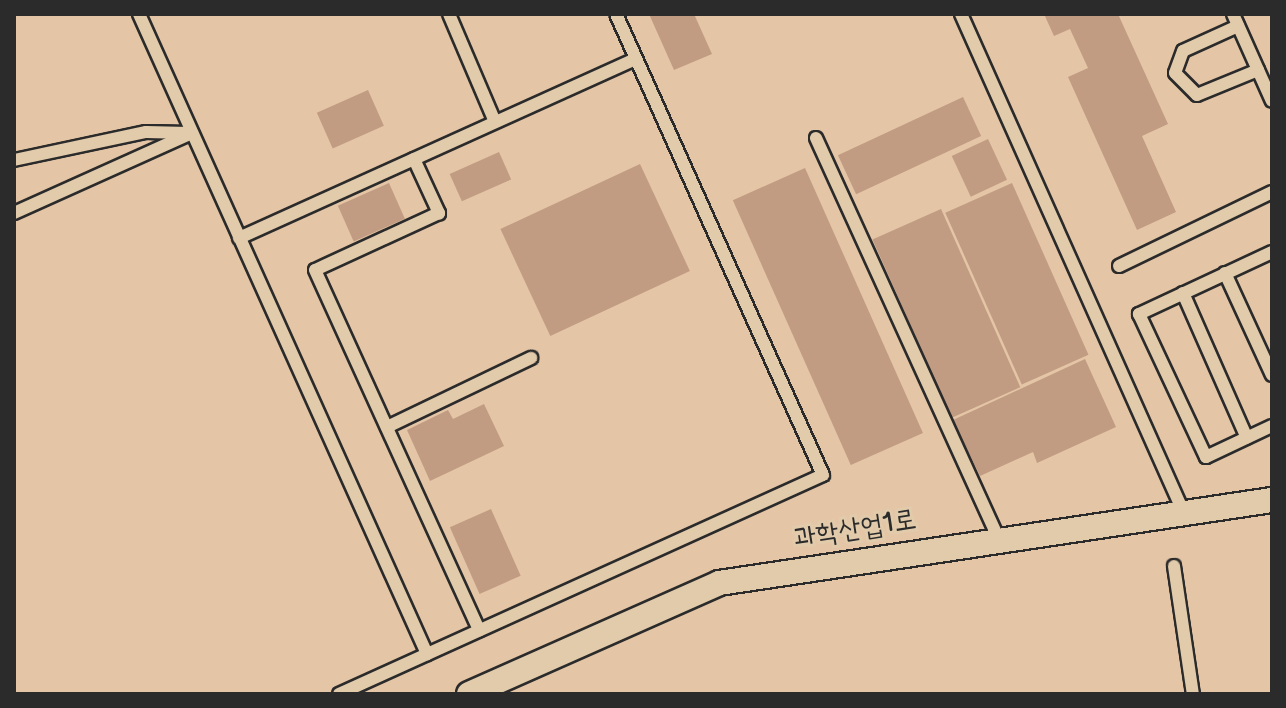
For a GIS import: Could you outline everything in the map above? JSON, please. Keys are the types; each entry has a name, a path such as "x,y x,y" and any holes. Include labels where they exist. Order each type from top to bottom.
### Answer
{"street":[{"name":"과학산업1로","path":"469,694 719,583 998,538 1272,500"}],"lane":[{"path":"139,14 427,654"},
{"path":"449,14 495,122"},
{"path":"339,694 823,475 616,14"},
{"path":"961,14 1183,511"},
{"path":"1258,70 1197,95 1175,73 1183,51 1235,20 1258,70 1272,101"},
{"path":"239,238 636,59"},
{"path":"14,160 146,132 192,133"},
{"path":"14,213 192,133"},
{"path":"816,138 998,538"},
{"path":"414,159 439,213 315,270 479,630"},
{"path":"1119,266 1272,192"},
{"path":"1271,256 1225,273 1139,314 1206,457 1272,426"},
{"path":"1225,273 1272,375"},
{"path":"1183,293 1247,438"},
{"path":"387,427 531,358"},
{"path":"1174,566 1193,694"}],"building":[{"path":"649,14 694,14 712,54 674,70"},
{"path":"1044,14 1118,14 1168,124 1142,136 1176,212 1137,230 1068,77 1088,68 1070,29 1054,36"},
{"path":"368,90 384,126 333,148 317,113"},
{"path":"963,97 981,136 856,194 838,155"},
{"path":"988,139 1007,180 971,197 952,156"},
{"path":"499,152 511,179 462,201 450,174"},
{"path":"640,164 690,271 550,336 500,229"},
{"path":"805,168 923,433 851,465 733,200"},
{"path":"389,183 405,219 354,241 338,206"},
{"path":"1012,183 1088,355 1022,384 945,213"},
{"path":"941,209 1020,387 952,418 872,240"},
{"path":"1085,359 1116,427 1037,463 1033,452 980,476 953,420"},
{"path":"484,404 504,446 430,481 407,430 448,410 453,419"},
{"path":"491,509 521,576 480,594 450,527"}]}
